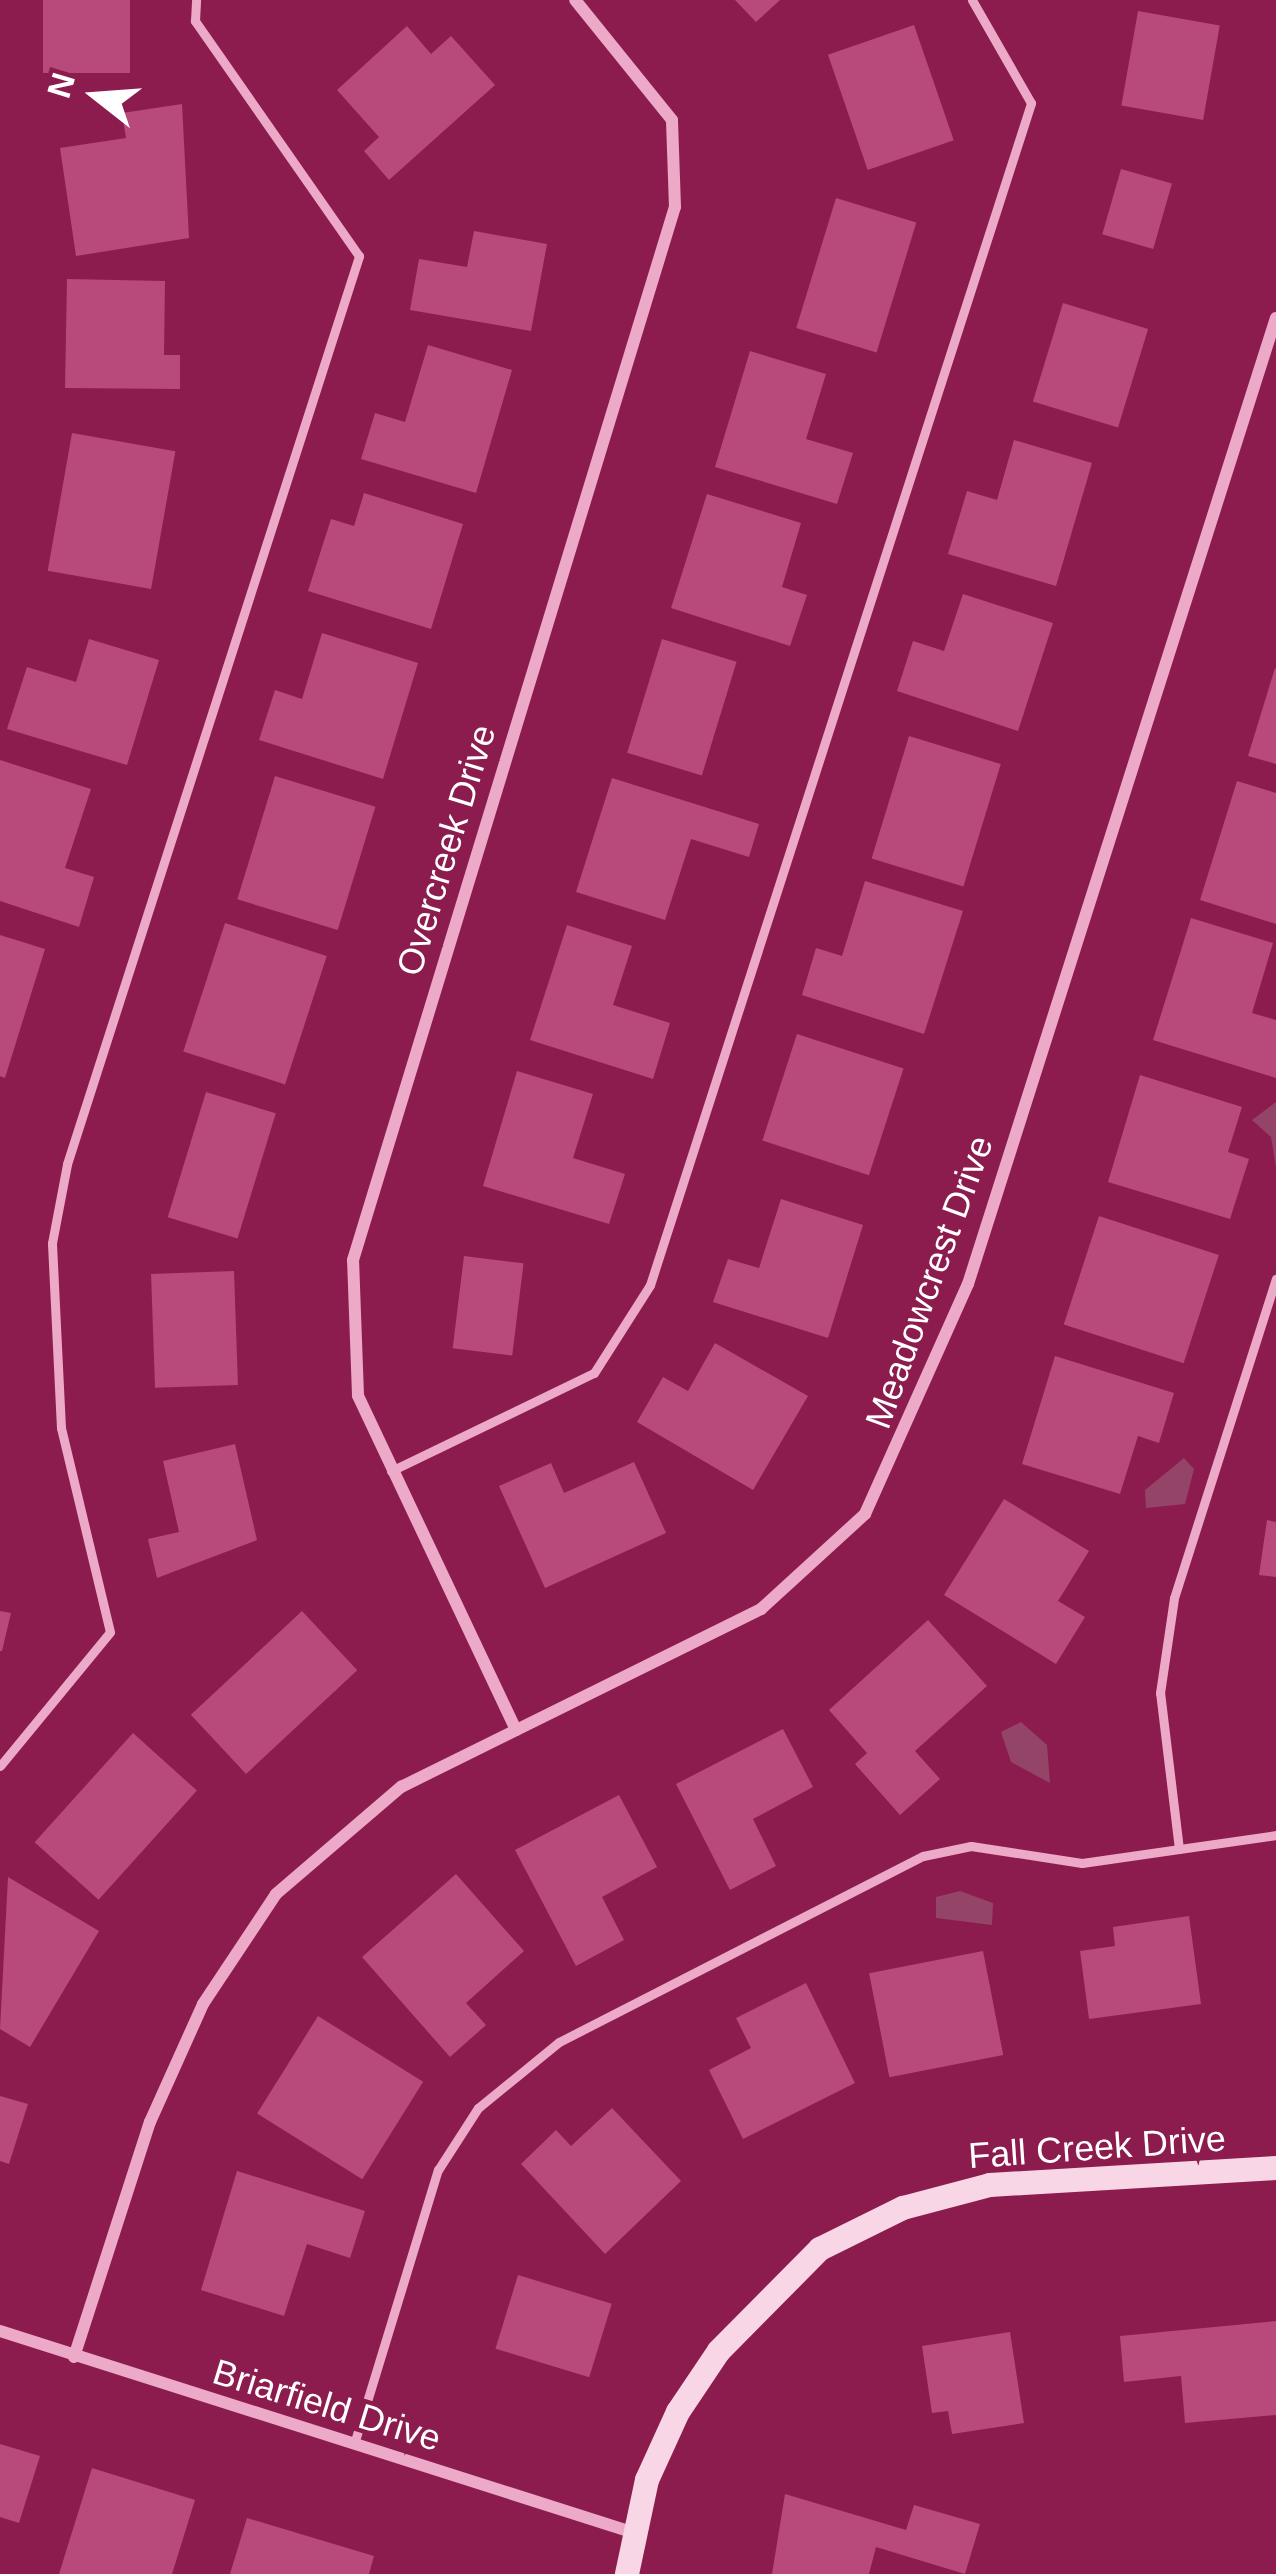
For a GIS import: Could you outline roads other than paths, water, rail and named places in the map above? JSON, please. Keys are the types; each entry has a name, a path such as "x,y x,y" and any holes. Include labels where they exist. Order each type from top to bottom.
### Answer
{"street":[{"name":"Overcreek Drive","path":"516,1730 388,1472 358,1395 362,1221 675,207 672,119 575,0"},
{"name":"Meadowcrest Drive","path":"74,2357 150,2122 236,1950 338,1836 401,1787 761,1610 866,1514 968,1284 1276,318"},
{"name":"Fall Creek Drive","path":"627,2574 636,2533 678,2412 719,2351 820,2249 903,2208 990,2185 1276,2168"},
{"name":"Briarfield Drive","path":"0,2331 636,2533"}],"lane":[{"path":"0,1766 110,1632 61,1428 52,1243 67,1164 359,256 195,21 196,0"},
{"path":"388,1472 594,1372 650,1286 1031,103 972,0"},
{"path":"1179,1849 1160,1694 1174,1598 1276,1279"},
{"path":"353,2444 438,2170 478,2108 559,2042 923,1856 971,1846 1082,1863 1276,1834"}]}
